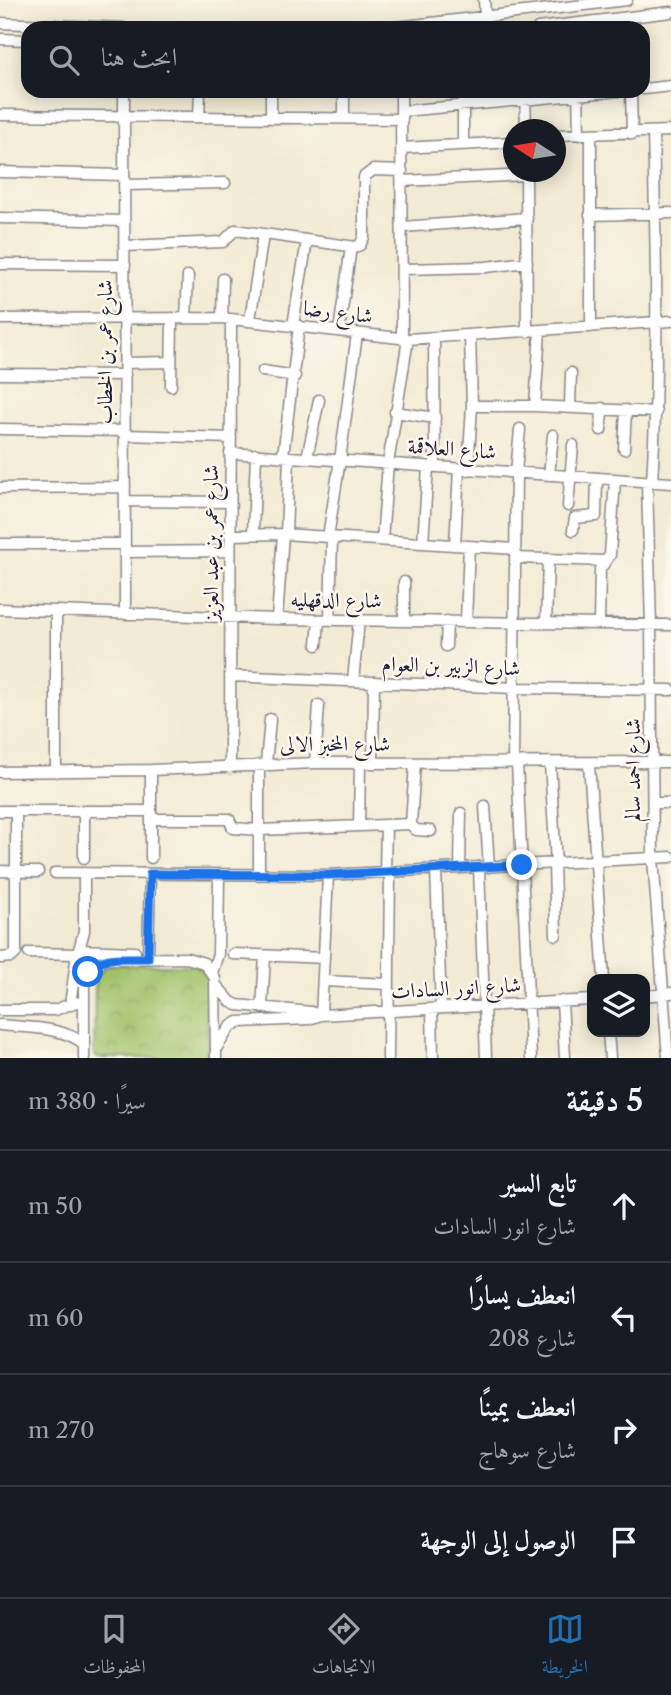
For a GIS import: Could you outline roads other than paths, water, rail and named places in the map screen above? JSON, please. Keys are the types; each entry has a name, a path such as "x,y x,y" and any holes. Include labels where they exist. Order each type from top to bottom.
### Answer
{"street":[{"path":"484,0 485,16"},
{"path":"445,21 558,4 626,0"},
{"path":"637,21 671,12"},
{"path":"0,23 21,24"},
{"path":"0,39 21,40"},
{"path":"650,88 671,86"},
{"name":"شارع عمر بن الخطاب","path":"124,98 125,614"},
{"path":"200,98 200,117"},
{"path":"271,98 271,118"},
{"path":"344,98 344,118"},
{"path":"382,540 388,464 401,389 405,339 401,98"},
{"path":"463,98 463,145"},
{"path":"0,115 344,118 402,115 513,98"},
{"path":"526,98 526,119"},
{"path":"580,98 585,134 590,215 592,327"},
{"path":"631,98 632,134"},
{"path":"566,135 671,131"},
{"name":"شارع احمد سالم","path":"653,132 657,322 656,412 649,482 653,858 667,994 668,1058"},
{"path":"402,148 503,143"},
{"path":"125,246 221,243 235,230 351,247 360,245 364,237 364,181 366,174 373,170 402,176 503,174"},
{"path":"0,172 225,183"},
{"path":"526,182 527,332"},
{"path":"590,215 671,213"},
{"path":"0,218 124,221"},
{"path":"402,227 527,218"},
{"path":"250,320 263,234"},
{"path":"277,619 284,534 286,457 295,376 296,326 307,241"},
{"path":"339,331 351,247"},
{"path":"402,270 486,267 527,262"},
{"path":"0,264 125,265"},
{"path":"186,318 188,276"},
{"name":"شارع عمر بن عبد العزيز","path":"223,279 230,438 230,768"},
{"path":"171,386 172,318"},
{"name":"شارع رضا","path":"0,319 226,318 405,339 671,321"},
{"path":"535,406 540,331"},
{"path":"317,645 325,620 330,537 357,334"},
{"path":"455,545 472,406 470,336"},
{"path":"423,543 435,418 434,339"},
{"path":"0,374 125,369 171,362"},
{"path":"263,371 295,376"},
{"path":"569,407 571,373"},
{"path":"307,458 319,400"},
{"path":"472,406 602,408 656,412"},
{"path":"601,430 602,408"},
{"path":"624,449 626,410"},
{"path":"396,412 435,418"},
{"path":"0,429 230,438"},
{"path":"520,429 516,473 515,763 531,1058"},
{"path":"549,475 553,435"},
{"path":"568,506 573,445"},
{"name":"شارع العلاقمة","path":"230,453 671,483"},
{"path":"253,534 256,454"},
{"path":"573,530 575,518 596,516 597,478"},
{"path":"599,624 600,569 610,555 615,480"},
{"path":"0,488 125,487"},
{"path":"125,501 230,502"},
{"path":"230,535 284,534 455,545 548,559 606,561"},
{"path":"0,544 230,551"},
{"path":"466,621 469,546"},
{"path":"546,623 548,559"},
{"path":"404,582 404,621"},
{"name":"شارع الدقهليه","path":"0,609 277,619 671,625"},
{"path":"55,772 56,611"},
{"path":"353,681 359,620"},
{"path":"446,646 447,621"},
{"name":"شارع الزبير بن العوام","path":"230,676 515,688 671,690"},
{"path":"373,763 374,682"},
{"path":"315,763 319,705"},
{"path":"259,875 263,764 270,719"},
{"name":"شارع المخبز الالى","path":"0,772 230,768 315,763 671,762"},
{"path":"359,763 359,826"},
{"path":"410,824 413,821 415,763"},
{"path":"550,763 556,935"},
{"path":"589,764 604,974"},
{"path":"151,770 151,858"},
{"path":"653,803 671,803"},
{"path":"485,806 486,1058"},
{"path":"0,811 84,811 230,820 233,828 259,830 410,824 416,830 431,831"},
{"path":"0,958 12,957 16,953 16,811"},
{"path":"84,811 84,858"},
{"path":"460,868 461,813"},
{"path":"386,825 388,1058"},
{"path":"55,873 328,875 671,858"},
{"path":"433,1058 436,1008 436,870"},
{"path":"0,871 38,872"},
{"path":"70,1005 84,931 84,873"},
{"path":"148,958 150,874"},
{"path":"83,1058 85,978 96,964 107,959 193,958 204,963 212,973 218,961 219,875"},
{"path":"321,1015 328,875"},
{"path":"29,953 140,952 149,945"},
{"path":"233,954 324,958"},
{"path":"262,1008 265,956"},
{"name":"شارع انور السادات","path":"212,973 216,985 217,1052"},
{"path":"323,981 389,984"},
{"name":"شارع انور السادات","path":"216,985 234,1004 321,1015"},
{"path":"0,1010 55,1010 84,996"},
{"name":"شارع انور السادات","path":"217,1052 230,1027 238,1022 587,1000"},
{"path":"562,1001 565,1058"},
{"path":"26,1010 26,1028"},
{"path":"0,1025 62,1033 84,1044"},
{"path":"608,1037 610,1058"}]}
